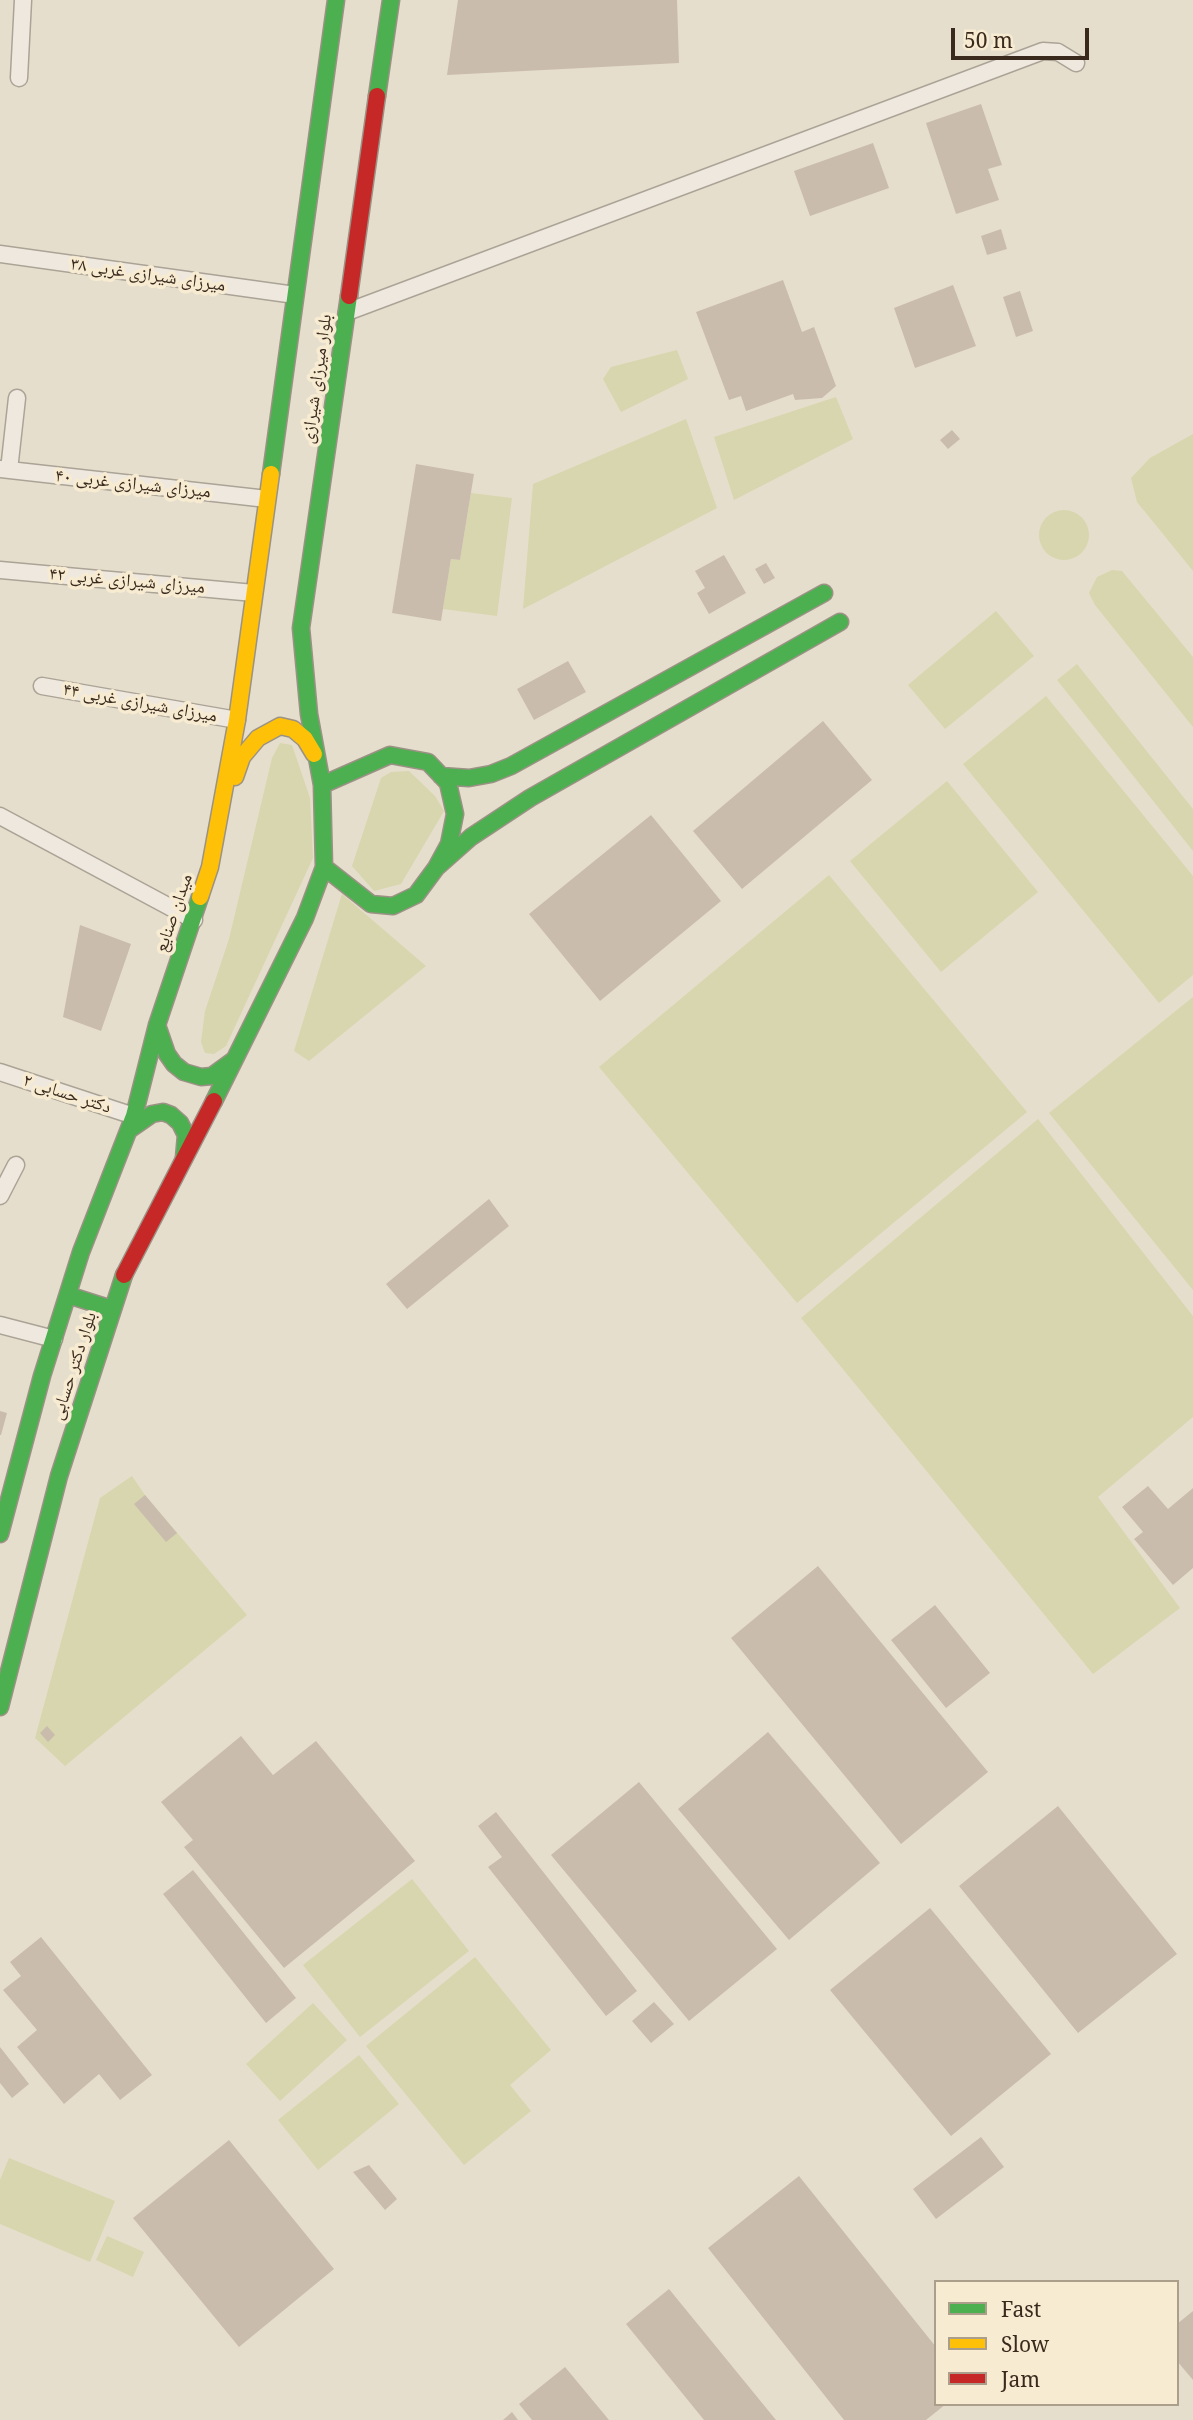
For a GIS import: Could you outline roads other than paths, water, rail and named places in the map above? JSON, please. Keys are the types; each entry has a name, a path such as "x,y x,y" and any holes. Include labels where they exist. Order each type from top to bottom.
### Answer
{"main road":[{"name":"بلوار میرزای شیرازی","path":"237,720 336,0"},
{"name":"بلوار میرزای شیرازی","path":"319,764 309,713 301,628 391,0"},
{"path":"441,776 469,778 491,774 511,766 824,593"},
{"path":"436,868 471,837 530,798 840,622"},
{"name":"میدان صنایع","path":"131,1123 157,1025 210,867 237,720"},
{"path":"157,1025 167,1054 174,1064 193,1075 212,1076 237,1057 305,918 324,867 319,764 305,739 293,729 280,726 257,738 242,758 222,811"},
{"path":"322,785 390,755 428,762 448,783 455,814 449,844 436,868 416,895 393,906 371,904 324,867"},
{"name":"بلوار دکتر حسابی","path":"0,1707 59,1476 124,1275 237,1057"},
{"path":"131,1123 152,1114 163,1112 171,1115 180,1123 186,1135 182,1165"},
{"name":"بلوار دکتر حسابی","path":"0,1534 81,1252 131,1123"},
{"path":"68,1295 112,1310"}],"street":[{"path":"19,78 23,0"},
{"path":"346,312 1043,51 1058,52 1076,62"},
{"name":"میرزای شیرازی غربی ۳۸","path":"0,254 295,295"},
{"path":"5,469 17,398"},
{"name":"میرزای شیرازی غربی ۴۰","path":"5,469 267,499"},
{"name":"میرزای شیرازی غربی ۴۲","path":"0,570 254,593"},
{"name":"میرزای شیرازی غربی ۴۴","path":"42,686 237,720"},
{"path":"0,816 194,920"},
{"name":"دکتر حسابی ۲","path":"0,1072 131,1123"},
{"path":"0,1196 16,1165"},
{"path":"0,1325 54,1339"}]}
